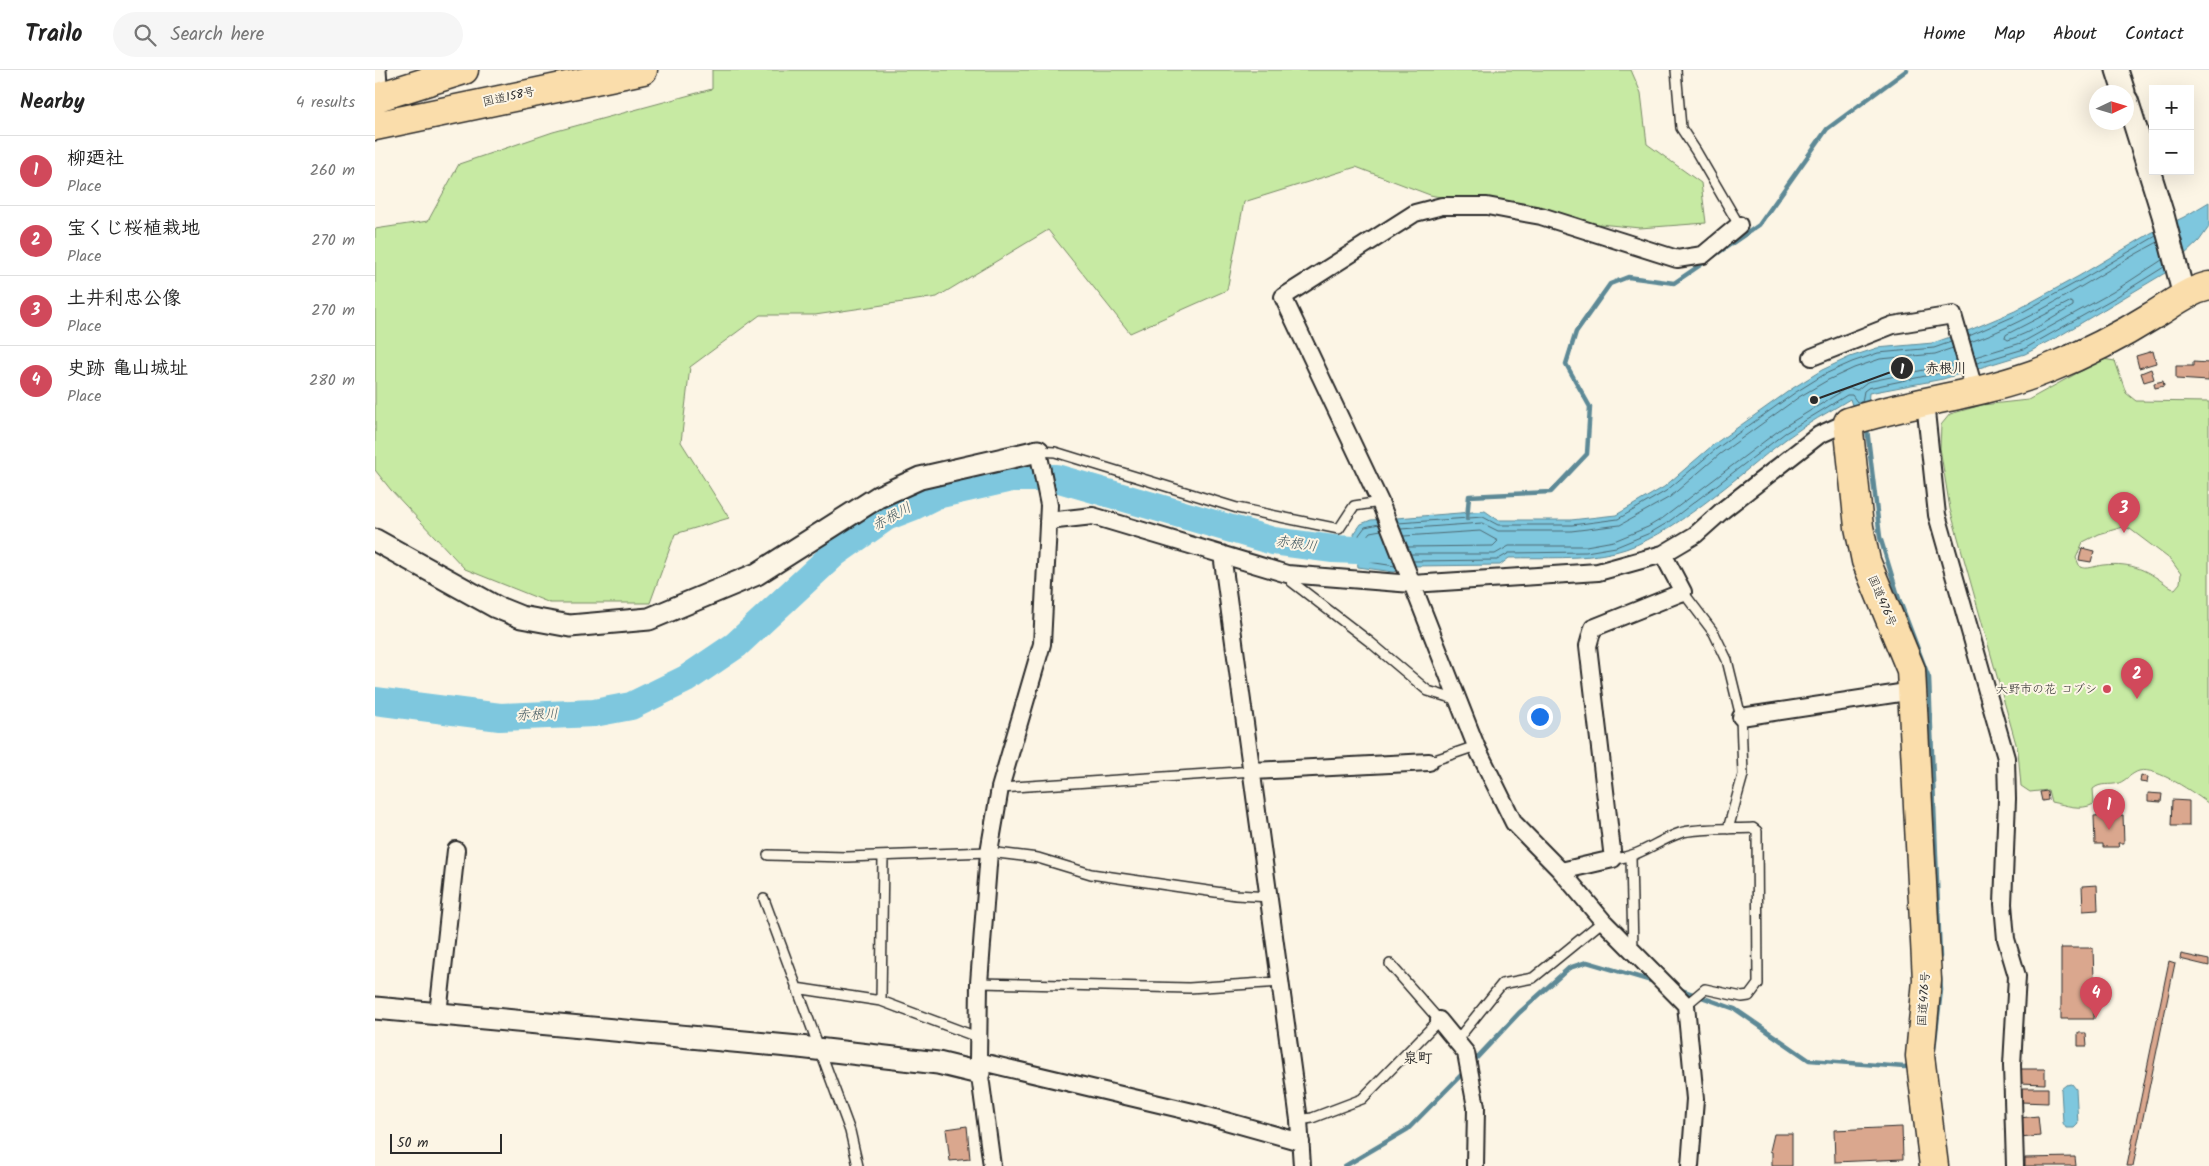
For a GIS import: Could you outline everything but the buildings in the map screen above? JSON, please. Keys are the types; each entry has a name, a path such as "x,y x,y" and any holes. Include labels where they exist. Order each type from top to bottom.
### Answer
{"highway":[{"path":"376,98 464,70"},
{"name":"国道158号","path":"377,130 643,70"},
{"path":"1848,422 1925,402 1973,387 2026,378 2080,355 2151,317 2181,288 2209,286"},
{"name":"国道476号","path":"1848,422 1859,527 1866,561 1909,662 1913,691 1927,980 1920,1056 1935,1166"}],"street":[{"path":"375,70 376,98"},
{"path":"2117,70 2122,85"},
{"path":"2134,122 2163,215 2181,288"},
{"path":"1690,1166 1695,1100 1686,1005 1603,921 1561,871 1514,822 1476,746 1382,507 1283,297 1415,213 1441,206 1487,206 1541,216 1677,259 1703,254 1739,225"},
{"path":"1812,357 1893,325 1953,315 1973,387"},
{"path":"1925,402 1937,515 2006,758 2003,904 2006,939 2017,976 2012,1065 2015,1166"},
{"path":"1048,521 1093,516 1287,574 1410,579 1598,572 1663,554 1695,535 1723,510 1819,435 1848,422"},
{"path":"375,540 496,607 521,617 570,626 649,619 757,574 878,497 920,478 1039,456 1049,505 1041,644 1000,788 989,852 979,983 977,1037 979,1067 992,1166"},
{"path":"1222,554 1270,897 1299,1120 1303,1166"},
{"path":"1561,871 1613,859 1588,646 1593,628 1683,592 1663,554"},
{"path":"1741,717 1913,691"},
{"path":"1253,771 1429,762"},
{"path":"438,1014 456,850"},
{"path":"375,1008 979,1067 1197,1113 1301,1142"},
{"path":"1439,1020 1466,1053 1476,1108 1475,1166"}],"lane":[{"path":"1676,70 1681,128 1696,150 1739,225"},
{"path":"1039,456 1055,452 1237,508 1339,528 1354,506 1382,507"},
{"path":"1287,574 1292,582 1370,642 1428,692 1458,700"},
{"path":"1683,592 1714,633 1727,660 1741,717 1743,774 1728,829"},
{"path":"1429,762 1476,746"},
{"path":"1000,788 1253,771"},
{"path":"1613,859 1631,857 1682,832 1753,828 1757,831 1760,978 1758,984 1749,996 1742,997 1705,990 1686,1005"},
{"path":"768,855 846,857 989,852 1038,858 1091,874 1237,895 1270,897"},
{"path":"881,1001 883,856"},
{"path":"1631,857 1633,951"},
{"path":"764,899 850,1131 858,1166"},
{"path":"1457,1040 1502,984 1533,978 1603,921"},
{"path":"1299,1120 1312,1118 1362,1099 1439,1020 1390,964"},
{"path":"979,983 1189,988 1281,982"},
{"path":"796,988 881,1001 977,1037"}],"green space":[{"path":"712,70 1631,70 1641,93 1647,144 1701,183 1706,223 1640,228 1569,221 1430,195 1356,167 1244,202 1227,290 1130,333 1048,230 937,297 815,315 760,315 690,367 681,442 729,518 675,534 650,603 550,603 465,569 391,490 375,470 375,229 428,221 459,164 553,132 712,89"},
{"path":"2103,359 2115,361 2126,393 2136,401 2209,402 2209,804 2175,782 2146,771 2136,772 2119,783 2096,787 2093,789 2094,804 2083,807 2073,807 2051,802 2048,790 2030,792 2021,786 2018,751 1950,509 1940,448 1941,425 1950,414 1982,405 2028,400","holes":["2123,527 2130,529 2171,560 2181,574 2180,583 2175,589 2147,572 2131,566 2114,564 2088,568 2080,567 2076,558 2083,542 2099,534"]}],"water":[{"path":"2209,202 2209,227 2199,241 2165,273 2056,338 2025,354 1943,379 1869,393 1868,406 1853,408 1850,399 1810,423 1767,453 1726,487 1681,520 1659,534 1636,545 1602,555 1563,558 1509,558 1500,565 1412,566 1394,572 1358,567 1354,534 1361,524 1371,520 1485,511 1498,520 1571,520 1616,515 1664,487 1713,445 1793,388 1822,370 1850,357 1877,348 1933,343 2015,311"},
{"path":"2072,1084 2076,1089 2078,1124 2074,1128 2066,1128 2063,1123 2061,1089 2066,1085"}],"waterway":[{"path":"1467,519 1469,496 1551,492 1587,454 1590,407 1566,364 1576,332 1610,284 1628,277 1674,283 1759,225 1827,129 1907,70"},
{"path":"1867,429 1880,537 1899,599 1929,678 1940,957"},
{"name":"赤根川","path":"375,701 500,717 594,713 631,706 686,679 736,645 835,553 886,517 936,495 1011,478 1056,478 1273,541 1333,549 1356,550 1392,547"},
{"path":"1473,1062 1519,1013 1569,968 1587,962 1655,982"},
{"path":"1934,1049 1941,990 1940,977"},
{"path":"1679,989 1735,1009 1809,1060 1905,1067 1912,1064"},
{"path":"1345,1166 1408,1129 1466,1070"}],"place":[{"name":"赤根川","path":"1814,400"},
{"name":"土井利忠公像","path":"2124,533"},
{"name":"大野市の花 コブシ","path":"2107,689"},
{"name":"宝くじ桜植栽地","path":"2137,699"},
{"name":"柳廼社","path":"2109,830"},
{"name":"史跡 亀山城址","path":"2096,1018"}],"district":[{"name":"泉町","path":"1418,1059"}]}
